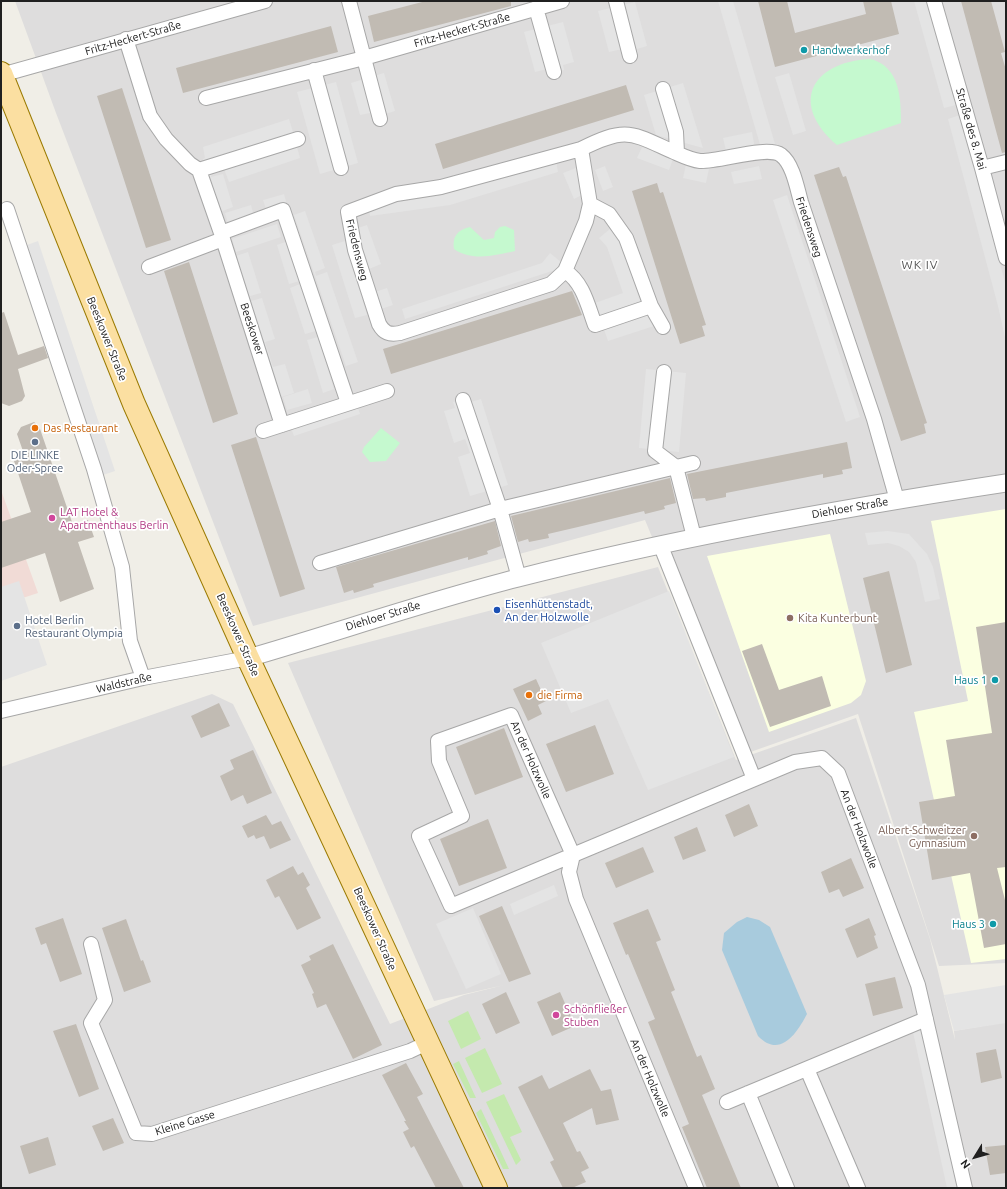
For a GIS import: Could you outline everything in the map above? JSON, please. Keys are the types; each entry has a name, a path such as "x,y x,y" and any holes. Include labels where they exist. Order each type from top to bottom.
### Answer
{"main road":[{"name":"Beeskower Straße","path":"1,74 134,404 248,658 496,1188"}],"street":[{"name":"Fritz-Heckert-Straße","path":"1,74 265,1"},
{"path":"349,1 380,119"},
{"name":"Fritz-Heckert-Straße","path":"206,98 364,58 562,1"},
{"path":"616,1 630,56"},
{"name":"Straße des 8. Mai","path":"934,1 1006,258"},
{"path":"536,8 554,72"},
{"path":"126,39 150,116 166,139 190,164 200,170 222,236"},
{"path":"314,70 341,168"},
{"path":"663,89 676,132 677,153"},
{"name":"Friedensweg","path":"581,149 591,200 586,221 565,271 551,284 400,333 390,334 383,332 379,324 355,250 348,212 396,194 441,186 581,149 603,138 621,134 638,136 698,161 710,161 757,152 771,152 780,155 790,167 872,412 897,500"},
{"path":"200,170 298,139"},
{"path":"982,168 1006,162"},
{"path":"590,204 609,214 626,238 651,306 662,328"},
{"path":"7,209 94,469 122,567 130,641 143,678"},
{"path":"150,267 283,210 348,403"},
{"name":"Beeskower","path":"222,236 282,425"},
{"path":"565,271 572,275 584,292 595,325 651,306"},
{"path":"664,372 655,451 676,467 694,537"},
{"path":"263,431 387,391"},
{"path":"463,400 500,509 519,578"},
{"path":"320,563 500,509 693,463"},
{"name":"Diehloer Straße","path":"248,658 425,603 519,578 660,544 897,500 1006,483"},
{"path":"660,544 754,779"},
{"name":"Waldstraße","path":"1,711 143,678 248,658"},
{"name":"An der Holzwolle","path":"696,1188 576,899 569,872 573,855 512,715 438,741 440,761 462,816 418,836 451,906 573,855 754,779 795,762 822,758 838,772 918,985 965,1188"},
{"name":"Kleine Gasse","path":"91,944 105,1000 91,1023 136,1133 152,1134 410,1051 427,1043"},
{"path":"727,1102 926,1019"},
{"path":"807,1069 858,1188"},
{"path":"748,1093 787,1188"}],"shaded area":[{"name":"WK IV","path":"15,1 1006,1 1006,963 939,966 858,714 742,755 645,520 253,626 56,113"},
{"path":"718,1 733,1 775,144 761,148"},
{"path":"914,1 927,1 956,105 944,108"},
{"path":"635,2 647,46 637,49 638,54 625,58 622,49 609,52 598,11"},
{"path":"563,22 574,62 563,65 564,70 548,74 547,69 535,72 524,32"},
{"path":"384,73 395,111 385,114 386,117 372,121 370,113 360,115 351,83"},
{"path":"789,73 806,131 793,135 775,77"},
{"path":"336,82 358,163 320,174 297,92"},
{"path":"683,83 703,148 656,135 644,95"},
{"path":"960,115 1006,286 1006,342 998,306 948,119"},
{"path":"289,119 293,132 295,131 300,146 297,147 300,158 229,182 224,169 212,173 211,177 223,174 233,207 220,212 203,159 205,158 203,147"},
{"path":"752,132 755,149 727,155 723,138"},
{"path":"642,147 673,159 669,170 637,158"},
{"path":"556,161 558,172 450,205 370,216 368,207 442,195"},
{"path":"686,164 709,169 706,183 683,178"},
{"path":"605,166 613,187 603,191 595,170"},
{"path":"759,166 762,179 734,184 731,172"},
{"path":"576,168 586,193 574,199 563,173"},
{"path":"284,194 287,205 285,207 228,224 225,213 251,205 254,216 267,212 263,200"},
{"path":"787,195 860,417 846,422 773,200"},
{"path":"305,211 325,268 315,272 316,276 327,272 358,362 346,366 294,215"},
{"path":"277,224 281,237 236,252 232,239"},
{"path":"367,225 381,264 369,269 355,229"},
{"path":"610,229 620,241 645,315 650,315 654,326 608,341 595,303 623,293 607,247 599,238"},
{"path":"38,241 115,471 103,475 27,245"},
{"path":"288,241 316,331 305,334 290,288 300,284 300,281 289,284 277,245"},
{"path":"345,241 367,315 355,318 332,245"},
{"path":"248,252 261,293 250,296 251,301 262,298 275,339 265,342 273,367 285,364 294,393 278,398 233,257"},
{"path":"550,253 561,262 555,270 405,319 402,309 542,263"},
{"path":"387,288 393,305 381,309 375,292"},
{"path":"318,337 334,389 323,393 307,340"},
{"path":"646,369 686,373 679,452 639,448"},
{"path":"308,389 312,403 287,410 283,397"},
{"path":"470,397 471,402 481,399 508,485 470,496 458,457 470,453 465,439 454,443 444,411 455,408 453,402"},
{"path":"356,402 360,414 294,436 290,425"},
{"path":"1,490 38,593 1,605"},
{"name":"Albert-Schweitzer Gymnasium","path":"1006,509 1006,959 971,963 914,712 968,701 931,521"},
{"path":"888,531 909,534 927,554 933,567 940,599 925,602 916,562 909,552 899,546 888,543 868,545 865,533"},
{"name":"Kita Kunterbunt","path":"830,534 866,681 861,695 851,703 769,732 707,556"},
{"path":"658,567 736,760 856,718 930,939 955,1040 954,1031 1006,1022 1006,1188 1,1188 1,767 212,694 233,704 390,1024 464,995 504,985 434,1001 288,663"},
{"name":"Hotel Berlin Restaurant Olympia","path":"19,581 47,665 1,681 1,587"},
{"path":"669,591 734,757 648,790 608,699 571,713 541,643"},
{"path":"554,885 558,896 514,915 510,904"},
{"path":"473,908 501,974 466,989 436,924"},
{"path":"1006,985 1006,1023 954,1031 944,995"},
{"path":"923,1029 958,1188 947,1188 913,1032"}],"green space":[{"path":"870,59 888,68 897,84 901,123 837,145 822,130 814,115 811,101 813,88 821,77 833,68 850,62"},
{"path":"505,226 514,230 515,251 492,256 476,256 461,253 454,249 456,235 465,228 470,227 484,240 494,238 495,232 500,227"},
{"path":"381,428 400,443 386,461 370,462 362,452 364,447"},
{"path":"468,1011 481,1039 461,1049 448,1021"},
{"path":"485,1048 502,1084 482,1093 465,1058"},
{"path":"459,1061 476,1098 470,1098 453,1064"},
{"path":"504,1094 522,1132 510,1137 521,1160 516,1165 486,1102"},
{"path":"481,1109 509,1169 503,1169 476,1113"}],"water":[{"path":"747,917 759,920 770,927 807,1014 793,1035 781,1044 774,1045 766,1042 758,1036 722,950 724,933 737,922"}],"building":[{"path":"426,1 511,1 511,6 374,42 368,16"},
{"name":"Handwerkerhof","path":"758,1 787,1 795,33 866,14 863,1 891,1 899,34 775,67"},
{"path":"961,1 991,1 1005,52 1001,53 1006,70 1006,152 1002,153"},
{"path":"331,26 338,52 183,93 176,68"},
{"path":"626,85 634,110 443,169 435,144"},
{"path":"122,88 171,240 146,248 97,96"},
{"path":"839,167 843,177 846,176 927,423 924,424 926,433 901,441 814,175"},
{"path":"657,183 660,193 663,192 706,325 702,326 705,336 680,344 632,191"},
{"path":"189,262 238,414 213,423 164,271"},
{"path":"572,291 582,315 391,374 383,349"},
{"path":"4,312 18,355 44,346 48,358 18,369 25,396 22,401 9,406 1,403 1,313"},
{"name":"LAT Hotel & Apartmenthaus Berlin","path":"34,422 39,426 73,525 88,520 94,537 78,542 94,589 60,602 45,553 1,568 1,522 31,512 13,458 24,454 17,434 21,427"},
{"path":"256,437 305,589 280,597 231,445"},
{"path":"847,442 852,468 842,470 843,474 823,478 823,474 726,493 726,497 706,501 705,498 693,499 687,474"},
{"path":"670,478 676,503 664,506 665,509 645,514 644,511 548,534 549,538 529,542 528,539 518,542 511,516"},
{"path":"495,521 501,546 487,551 488,554 468,560 468,557 373,584 374,587 354,593 353,590 344,593 336,567"},
{"path":"889,571 912,665 886,673 863,578"},
{"path":"1006,622 1006,867 997,868 1006,904 1006,944 984,948 970,873 932,880 919,802 955,796 946,740 992,733 976,627"},
{"path":"762,644 779,690 822,676 831,706 770,727 742,651"},
{"name":"die Firma","path":"536,679 546,701 538,705 542,714 528,721 513,689"},
{"path":"219,703 230,726 201,738 191,716"},
{"path":"595,725 614,774 566,792 546,744"},
{"path":"504,728 523,777 475,795 456,747"},
{"path":"253,750 272,793 247,804 243,795 231,801 220,776 234,769 230,760"},
{"path":"749,804 758,826 734,837 725,815"},
{"path":"266,815 272,825 281,821 291,840 270,849 264,836 256,839 254,835 248,838 242,826"},
{"path":"488,819 507,868 459,886 440,839"},
{"path":"697,827 706,851 683,860 674,837"},
{"path":"643,847 654,872 616,888 605,863"},
{"path":"851,858 864,888 843,897 839,889 829,893 821,872"},
{"path":"293,866 298,875 303,872 310,885 306,888 321,918 297,930 279,896 275,898 266,880"},
{"path":"502,906 531,974 509,982 479,916"},
{"path":"648,909 661,940 656,942 675,990 671,992 697,1057 701,1055 715,1089 702,1095 741,1188 707,1188 682,1127 689,1124 648,1022 655,1019 628,954 626,955 613,923"},
{"path":"63,918 82,974 60,982 46,943 41,945 35,928"},
{"path":"869,918 876,935 874,936 878,948 857,958 845,929"},
{"path":"126,919 141,961 143,960 151,982 124,992 102,928"},
{"path":"333,944 382,1045 353,1059 326,1004 317,1008 312,994 314,993 301,965 311,960 309,956"},
{"path":"895,977 903,1008 873,1016 865,984"},
{"path":"506,992 520,1023 496,1034 482,1004"},
{"name":"Schönfließer Stuben","path":"560,992 575,1026 552,1036 537,1002"},
{"path":"76,1024 99,1089 79,1097 53,1031"},
{"path":"996,1049 1002,1078 981,1083 976,1053"},
{"path":"406,1063 423,1094 417,1097 464,1188 436,1188 414,1146 411,1148 403,1132 409,1129 382,1075"},
{"path":"590,1069 601,1091 611,1089 619,1120 596,1125 592,1108 563,1123 577,1152 580,1151 589,1168 581,1172 586,1182 572,1188 563,1188 550,1162 554,1160 518,1087 542,1075 549,1089"},
{"path":"113,1118 124,1143 103,1151 92,1126"},
{"path":"48,1137 56,1165 29,1174 20,1146"},
{"path":"1006,1145 1006,1173 990,1175 985,1147"}],"place":[{"name":"Handwerkerhof","path":"804,50"},
{"name":"Das Restaurant","path":"35,428"},
{"name":"DIE LINKE Oder-Spree","path":"35,442"},
{"name":"LAT Hotel & Apartmenthaus Berlin","path":"52,518"},
{"name":"Eisenhüttenstadt, An der Holzwolle","path":"497,610"},
{"name":"Kita Kunterbunt","path":"790,618"},
{"name":"Hotel Berlin Restaurant Olympia","path":"17,626"},
{"name":"Haus 1","path":"995,680"},
{"name":"die Firma","path":"529,695"},
{"name":"Albert-Schweitzer Gymnasium","path":"974,836"},
{"name":"Haus 3","path":"993,924"},
{"name":"Schönfließer Stuben","path":"556,1015"}],"district":[{"name":"WK IV","path":"920,265"}]}
